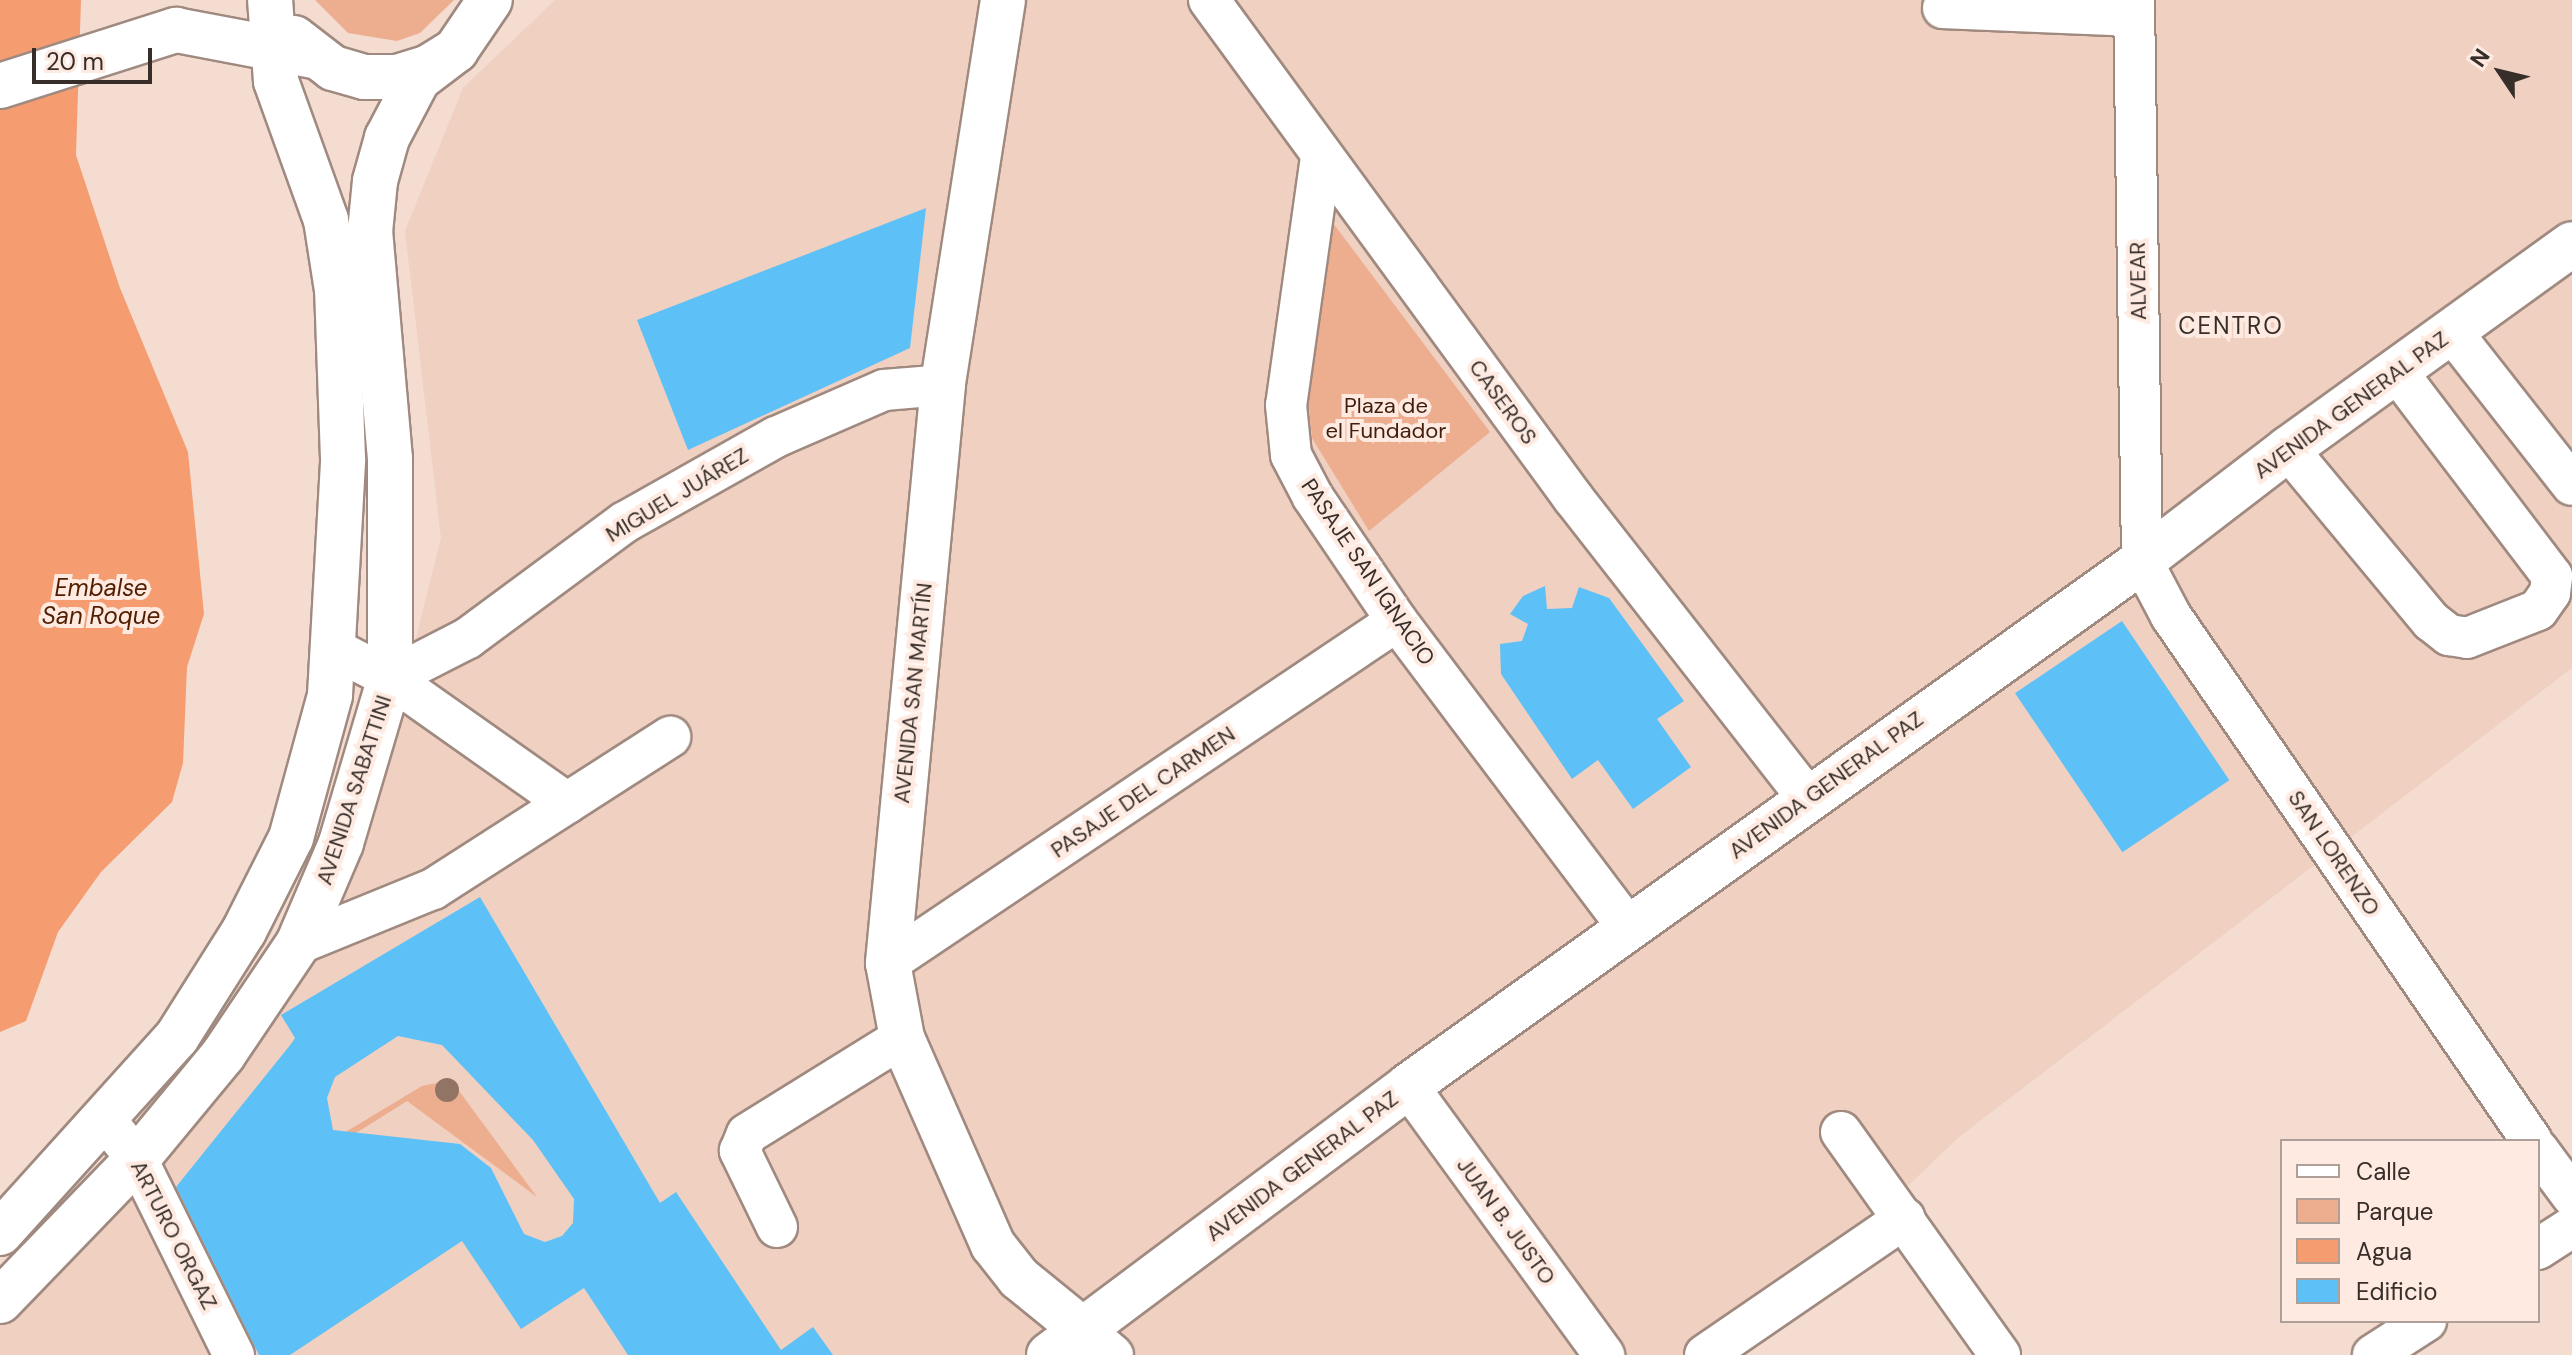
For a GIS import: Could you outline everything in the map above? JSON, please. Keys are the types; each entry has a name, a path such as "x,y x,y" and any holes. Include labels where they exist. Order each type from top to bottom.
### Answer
{"main road":[{"name":"AVENIDA SABATTINI","path":"0,1233 106,1121 177,1037 244,931 291,838 314,764 336,650 343,459 337,290 326,220 276,81 270,0"},
{"path":"270,0 296,41 313,56"},
{"name":"AVENIDA SAN MARTÍN","path":"1003,0 943,385 888,963 902,1038 993,1245 1082,1347"},
{"path":"0,86 190,15 313,56 364,77 397,77 429,67 456,50 490,1"},
{"name":"AVENIDA SABATTINI","path":"0,1301 137,1159 223,1055 298,944 341,843 390,678 390,459 370,232 375,181 387,138 418,79 456,50"},
{"name":"AVENIDA GENERAL PAZ","path":"1082,1347 1408,1086 1807,797 2142,561 2288,449 2572,244"}],"street":[{"name":"CASEROS","path":"1209,0 1574,499 1807,797"},
{"path":"1943,8 2134,8"},
{"name":"ALVEAR","path":"2134,8 2142,561"},
{"name":"PASAJE SAN IGNACIO","path":"1321,157 1286,405 1291,455 1313,497 1397,621 1628,928"},
{"path":"2452,332 2572,485"},
{"path":"2288,449 2431,621 2449,635 2467,638 2538,610 2550,593 2552,576 2397,372"},
{"name":"MIGUEL JUÁREZ","path":"390,678 468,638 625,522 776,437 884,390 943,385"},
{"name":"SAN LORENZO","path":"2142,561 2171,616 2531,1139"},
{"name":"PASAJE DEL CARMEN","path":"888,963 1397,621"},
{"path":"336,650 390,678 567,803"},
{"path":"298,944 433,889 670,737"},
{"path":"777,1227 740,1151 747,1134 902,1038"},
{"name":"JUAN B. JUSTO","path":"1408,1086 1604,1355"},
{"name":"ARTURO ORGAZ","path":"106,1121 137,1159 234,1355"},
{"path":"1841,1132 2000,1355"},
{"path":"2540,1153 2572,1196"},
{"path":"1705,1355 1905,1218"},
{"path":"2540,1248 2572,1227"},
{"path":"2373,1355 2423,1323"}],"shaded area":[{"path":"555,0 2572,0 2572,668 1959,1137 1731,1355 0,1355 0,1325 32,1303 225,1084 378,789 441,538 405,231 463,88"}],"green space":[{"path":"315,0 454,0 420,33 397,41 348,33"},
{"name":"Plaza de el Fundador","path":"1333,223 1490,432 1369,531 1312,438 1307,388"},
{"path":"451,1080 537,1197 407,1101 337,1145 334,1139 422,1086"}],"water":[{"name":"Embalse San Roque","path":"0,0 81,0 76,155 120,288 188,452 204,614 187,667 183,763 172,802 101,872 58,932 26,1021 0,1032"}],"building":[{"path":"926,208 910,348 688,450 637,320"},
{"path":"1545,586 1547,609 1572,608 1579,587 1609,598 1684,701 1657,719 1691,767 1633,809 1598,760 1572,779 1501,674 1500,644 1522,641 1528,624 1510,614 1523,596"},
{"path":"2122,621 2229,780 2122,852 2015,693"},
{"path":"480,897 660,1203 676,1192 781,1350 813,1327 833,1355 628,1355 584,1288 521,1329 462,1241 290,1355 259,1355 176,1187 295,1038 281,1015","holes":["398,1036 442,1045 533,1140 574,1199 573,1223 562,1236 545,1242 524,1234 491,1168 460,1144 333,1130 327,1098 335,1077"]}],"district":[{"name":"CENTRO","path":"2231,326"}]}
